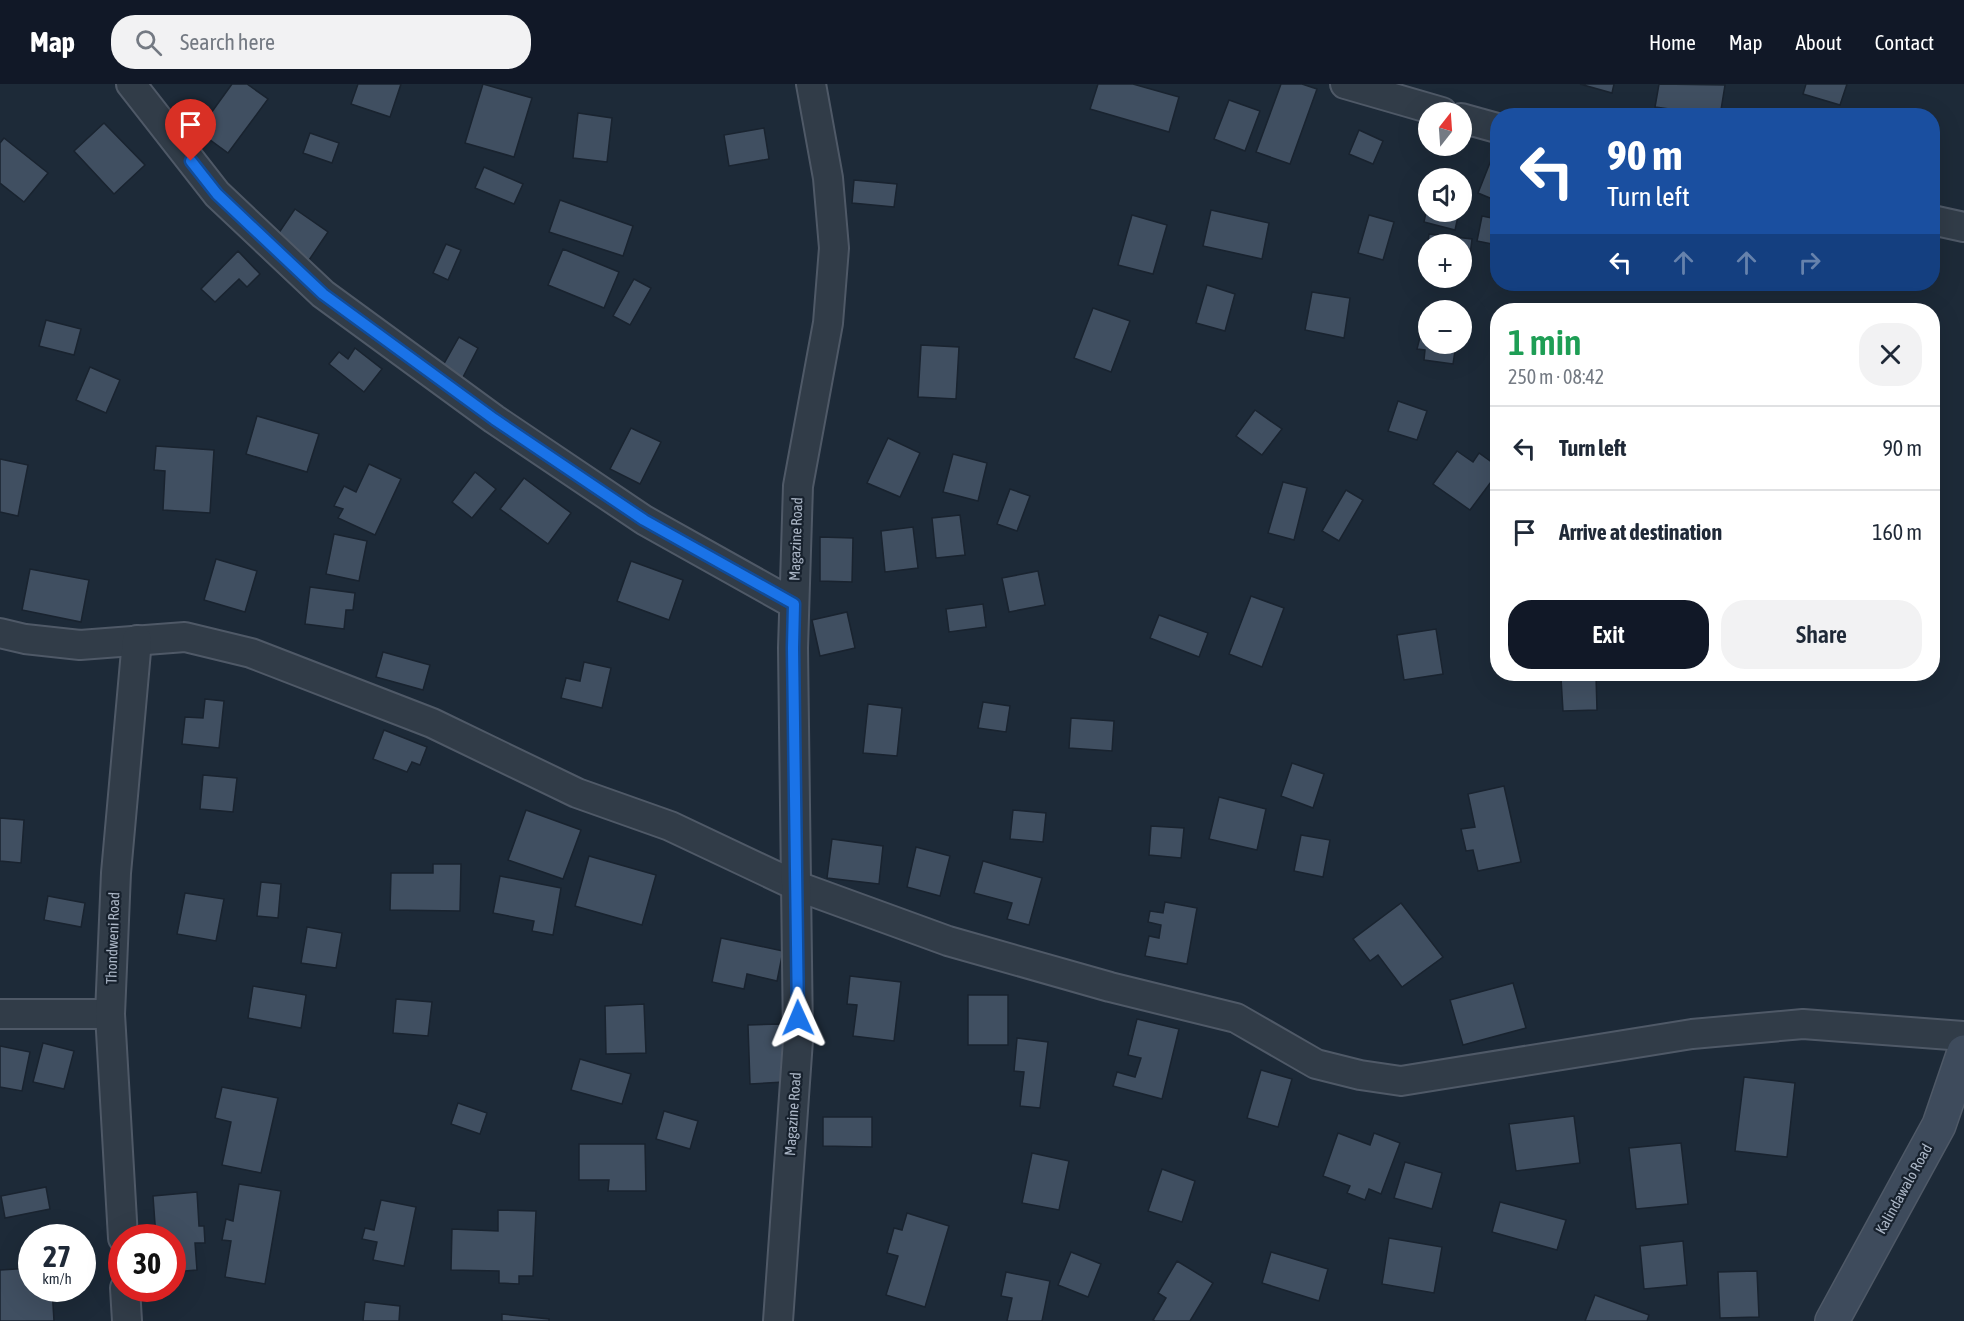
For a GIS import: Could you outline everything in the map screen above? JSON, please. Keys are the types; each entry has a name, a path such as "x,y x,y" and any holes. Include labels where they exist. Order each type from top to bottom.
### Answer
{"street":[{"path":"131,84 217,194 323,294 494,419 644,520 794,604"},
{"name":"Magazine Road","path":"778,1321 798,1040 793,648 798,486 828,323 834,248 828,178 811,84"},
{"path":"1345,84 1418,105"},
{"path":"1472,121 1490,126"},
{"path":"1940,222 1964,227"},
{"path":"0,633 25,639 80,645 185,637 251,653 432,723 578,793 670,826 797,886 948,941 1110,987 1236,1018 1316,1064 1360,1075 1401,1081 1692,1034 1803,1024 1964,1036"},
{"name":"Thondweni Road","path":"122,1224 110,1014 116,873 137,640"},
{"path":"0,1014 110,1014"},
{"name":"Kalindawalo Road","path":"1832,1321 1939,1125 1964,1052"},
{"path":"126,1302 127,1321"}],"building":[{"path":"232,84 247,84 268,99 228,153 198,131"},
{"path":"358,84 401,84 390,117 351,104"},
{"path":"483,84 532,98 514,157 465,143"},
{"path":"1098,84 1133,84 1179,97 1169,132 1090,109"},
{"path":"1281,84 1302,84 1317,89 1290,164 1256,152"},
{"path":"1580,84 1614,84 1612,93"},
{"path":"1659,84 1725,85 1721,108 1655,107"},
{"path":"1806,84 1847,84 1840,105 1803,94"},
{"path":"1229,100 1260,111 1245,151 1214,139"},
{"path":"578,113 612,118 607,162 573,158"},
{"path":"104,123 145,165 114,194 74,151"},
{"path":"764,128 769,159 729,166 724,135"},
{"path":"1359,130 1383,141 1373,164 1349,154"},
{"path":"310,133 339,143 332,163 303,153"},
{"path":"4,138 48,173 24,202 0,183 0,143"},
{"path":"1490,163 1490,198 1478,193"},
{"path":"484,167 523,184 514,204 475,188"},
{"path":"854,180 897,184 894,207 852,203"},
{"path":"560,200 633,226 623,256 549,232"},
{"path":"295,209 328,232 307,263 274,240"},
{"path":"1211,210 1269,223 1262,259 1203,246"},
{"path":"1132,215 1167,225 1153,274 1118,265"},
{"path":"1369,215 1394,222 1383,260 1358,253"},
{"path":"1482,216 1490,218 1490,244 1477,241"},
{"path":"1424,222 1457,222 1455,230"},
{"path":"446,244 461,250 448,280 433,273"},
{"path":"563,249 619,272 604,308 548,285"},
{"path":"238,251 260,274 247,287 239,279 215,302 201,289"},
{"path":"634,279 651,288 630,325 613,316"},
{"path":"1207,285 1235,294 1225,331 1196,323"},
{"path":"1312,292 1350,298 1344,338 1305,330"},
{"path":"1093,308 1130,321 1111,372 1074,358"},
{"path":"46,320 81,329 74,355 39,346"},
{"path":"459,337 478,348 462,379 441,369"},
{"path":"921,345 959,347 956,399 918,397"},
{"path":"355,348 382,369 364,392 329,364 339,352 348,359"},
{"path":"1425,354 1454,354 1453,364 1424,360"},
{"path":"90,367 120,380 106,413 76,400"},
{"path":"1398,401 1427,411 1417,440 1388,431"},
{"path":"1255,410 1282,429 1262,455 1236,436"},
{"path":"257,416 319,434 307,472 246,454"},
{"path":"631,428 661,442 640,484 610,469"},
{"path":"888,438 920,453 900,497 867,483"},
{"path":"156,446 214,450 210,513 163,510 165,471 154,470"},
{"path":"1457,451 1473,462 1479,453 1490,461 1490,483 1470,510 1433,484"},
{"path":"953,454 987,463 978,501 943,492"},
{"path":"0,459 28,465 18,516 0,512"},
{"path":"369,464 401,479 375,535 338,518 343,509 334,506 344,486 356,492"},
{"path":"475,472 496,489 472,518 452,502"},
{"path":"524,478 571,513 548,544 500,509"},
{"path":"1283,482 1307,488 1294,540 1268,533"},
{"path":"1010,489 1030,496 1017,531 997,524"},
{"path":"1346,490 1363,500 1339,541 1322,531"},
{"path":"960,515 965,555 936,558 932,518"},
{"path":"913,527 918,568 885,572 881,531"},
{"path":"334,534 367,541 359,581 326,574"},
{"path":"820,537 853,538 852,582 820,581"},
{"path":"216,559 257,571 245,612 204,600"},
{"path":"631,561 683,580 669,620 617,601"},
{"path":"30,569 89,580 81,622 22,610"},
{"path":"1038,571 1045,605 1009,612 1002,578"},
{"path":"310,587 355,593 353,610 346,610 344,629 305,624"},
{"path":"1251,596 1284,608 1262,667 1229,654"},
{"path":"983,604 986,627 949,632 946,609"},
{"path":"847,612 855,648 820,656 812,620"},
{"path":"1159,615 1208,633 1199,657 1150,638"},
{"path":"1436,629 1443,674 1404,680 1397,635"},
{"path":"383,652 430,665 423,690 376,677"},
{"path":"584,662 611,668 602,708 561,698 566,678 580,681"},
{"path":"1561,681 1596,681 1597,710 1563,711"},
{"path":"205,699 224,701 219,748 182,744 185,717 203,718"},
{"path":"983,702 1010,706 1006,732 978,728"},
{"path":"868,704 902,708 897,756 863,753"},
{"path":"1071,718 1114,721 1112,751 1069,748"},
{"path":"384,730 427,747 420,765 412,762 407,772 373,759"},
{"path":"1292,763 1324,774 1313,808 1281,796"},
{"path":"203,775 237,778 233,812 200,809"},
{"path":"1504,786 1521,862 1478,871 1473,850 1466,851 1461,829 1475,827 1468,794"},
{"path":"1219,797 1266,809 1257,850 1209,839"},
{"path":"526,810 581,830 563,879 508,860"},
{"path":"1013,810 1046,813 1043,842 1010,839"},
{"path":"0,818 24,820 21,863 0,861"},
{"path":"1151,826 1184,828 1181,858 1149,855"},
{"path":"1301,835 1330,840 1323,877 1294,871"},
{"path":"832,839 883,846 879,884 827,878"},
{"path":"916,847 950,856 940,896 907,887"},
{"path":"589,856 656,875 642,925 575,906"},
{"path":"983,861 1042,878 1029,925 1007,919 1012,903 974,893"},
{"path":"433,864 461,864 460,911 390,910 391,873 433,873"},
{"path":"500,876 561,888 553,935 532,931 534,921 493,913"},
{"path":"261,882 281,884 278,918 257,916"},
{"path":"185,893 224,899 216,941 177,934"},
{"path":"48,896 85,903 81,927 44,920"},
{"path":"1165,902 1197,908 1187,964 1145,956 1149,936 1159,938 1161,925 1148,922 1150,911 1163,913"},
{"path":"1401,903 1443,957 1402,987 1378,955 1370,961 1353,939"},
{"path":"307,927 342,933 336,968 301,963"},
{"path":"721,938 783,951 777,981 747,974 744,989 712,982"},
{"path":"850,976 901,982 894,1041 853,1036 857,1005 847,1004"},
{"path":"1513,983 1526,1028 1463,1045 1450,1000"},
{"path":"253,986 306,995 301,1028 248,1018"},
{"path":"968,995 1008,995 1008,1045 968,1045"},
{"path":"396,999 432,1002 428,1036 393,1033"},
{"path":"644,1004 646,1053 606,1054 605,1006"},
{"path":"1137,1019 1179,1029 1162,1099 1113,1086 1117,1072 1135,1077 1141,1058 1128,1055"},
{"path":"782,1024 784,1082 750,1084 748,1025"},
{"path":"1017,1038 1048,1042 1040,1108 1020,1106 1024,1072 1014,1071"},
{"path":"43,1043 74,1051 64,1089 33,1082"},
{"path":"0,1046 30,1052 22,1091 0,1087"},
{"path":"580,1059 631,1074 622,1104 571,1090"},
{"path":"1261,1070 1292,1079 1278,1127 1247,1118"},
{"path":"1744,1077 1795,1083 1787,1157 1735,1151"},
{"path":"222,1087 278,1098 261,1173 222,1165 231,1122 215,1118"},
{"path":"458,1103 487,1113 480,1134 451,1124"},
{"path":"664,1111 698,1121 690,1149 656,1139"},
{"path":"1574,1116 1580,1163 1516,1171 1509,1124"},
{"path":"823,1117 872,1117 872,1147 823,1146"},
{"path":"1338,1133 1370,1145 1374,1133 1400,1143 1381,1194 1369,1189 1365,1200 1347,1193 1350,1186 1323,1176"},
{"path":"1681,1143 1688,1204 1636,1209 1629,1148"},
{"path":"579,1144 645,1144 646,1191 608,1191 609,1180 579,1180"},
{"path":"1032,1153 1069,1161 1059,1210 1022,1203"},
{"path":"1405,1162 1442,1173 1432,1209 1394,1198"},
{"path":"1162,1169 1195,1181 1182,1222 1148,1211"},
{"path":"239,1184 281,1191 265,1284 225,1277 231,1241 222,1240 226,1219 233,1221"},
{"path":"46,1187 50,1209 5,1218 1,1196"},
{"path":"197,1192 199,1226 204,1226 205,1243 195,1243 197,1270 186,1271 186,1224 155,1224 153,1196"},
{"path":"381,1200 416,1207 404,1266 373,1260 377,1242 362,1239 365,1228 374,1230"},
{"path":"1500,1202 1566,1220 1557,1250 1492,1232"},
{"path":"498,1210 536,1211 533,1276 519,1276 519,1284 499,1283 499,1271 451,1270 452,1229 498,1231"},
{"path":"907,1213 949,1226 925,1307 886,1295 898,1256 887,1253 894,1228 902,1230"},
{"path":"1389,1238 1442,1247 1434,1293 1382,1284"},
{"path":"1683,1241 1687,1285 1644,1289 1640,1246"},
{"path":"1071,1252 1101,1264 1088,1297 1058,1285"},
{"path":"1271,1252 1328,1269 1319,1301 1262,1283"},
{"path":"1177,1261 1213,1283 1190,1321 1155,1321 1153,1320 1166,1298 1158,1293"},
{"path":"18,1269 18,1302 53,1302 54,1321 0,1321 0,1270"},
{"path":"1757,1271 1759,1317 1720,1318 1718,1272"},
{"path":"1006,1272 1050,1281 1042,1321 1007,1321 1012,1298 1001,1296"},
{"path":"1595,1295 1649,1315 1647,1321 1585,1321"},
{"path":"365,1302 400,1306 399,1321 363,1321"},
{"path":"502,1314 549,1319 549,1321 502,1321"}],"route":[{"path":"191,161 217,194 323,294 494,419 644,520 794,604 798,1018"}]}
